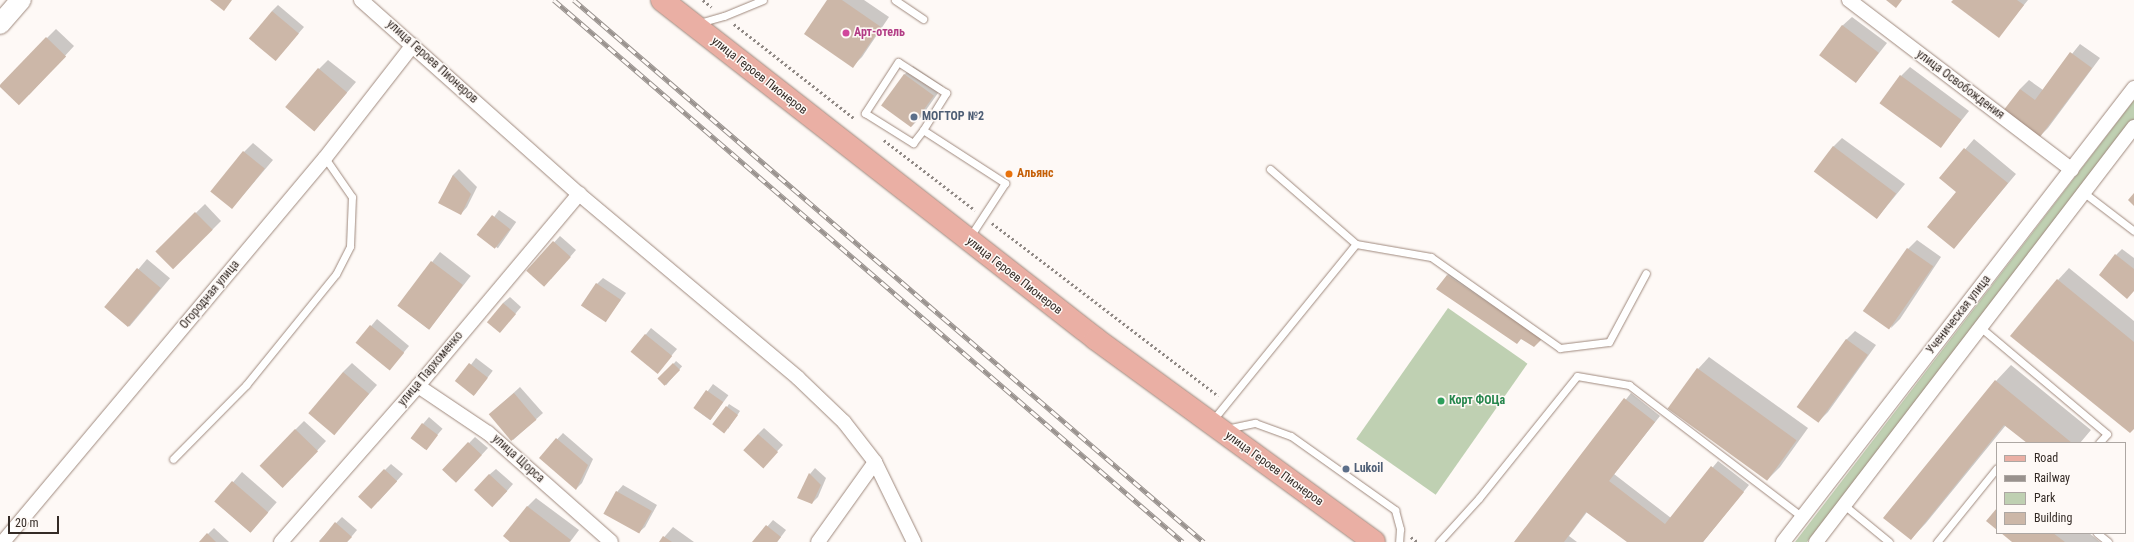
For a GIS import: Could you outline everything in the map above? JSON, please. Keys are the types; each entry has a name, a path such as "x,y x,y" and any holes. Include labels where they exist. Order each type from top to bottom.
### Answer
{"main road":[{"name":"улица Героев Пионеров","path":"662,0 1096,339 1374,542"}],"street":[{"path":"0,24 21,0"},
{"name":"улица Героев Пионеров","path":"361,0 414,45 579,194 798,378 844,422 875,462 914,542"},
{"name":"улица Освобождения","path":"1849,0 2072,170"},
{"name":"Огородная улица","path":"3,542 325,158 414,45"},
{"name":"Ученическая улица","path":"1783,542 2134,88"},
{"name":"Ученическая улица","path":"1816,542 2134,127"},
{"name":"улица Пархоменко","path":"288,540 579,194"},
{"name":"улица Щорса","path":"418,386 488,434 611,542"},
{"path":"818,542 875,462"}],"lane":[{"path":"693,25 724,16 763,0"},
{"path":"894,0 923,19"},
{"path":"898,62 946,93 922,130 914,144 865,113 898,62"},
{"path":"922,130 1005,182 968,240"},
{"path":"173,459 246,384 336,274 350,246 352,197 325,158"},
{"path":"1270,169 1356,244 1431,258 1560,348 1609,342 1646,273"},
{"path":"2083,192 2134,231"},
{"path":"1215,427 1227,402 1356,244"},
{"path":"1980,327 2106,434 2100,442"},
{"path":"1439,542 1479,498 1577,376 1629,384 1802,518"},
{"path":"1215,427 1254,423 1291,436 1395,510 1400,529 1399,542"},
{"path":"1937,542 1996,469"},
{"path":"1844,505 1889,542"},
{"path":"2098,534 2108,542"}],"path":[{"path":"703,0 857,120"},
{"path":"882,140 1227,402"},
{"path":"1400,529 1418,542"}],"green space":[{"path":"2134,100 2134,122 2083,192 1807,542 1795,542"},
{"name":"Корт ФОЦа","path":"1448,308 1527,364 1436,495 1356,439"}],"building":[{"path":"210,0 232,0 224,11"},
{"path":"827,0 842,0 881,27 853,68 804,34"},
{"path":"1886,0 1902,0 1896,8"},
{"path":"1953,0 2017,0 2024,5 1999,38 1951,2"},
{"path":"272,11 299,33 276,61 249,39"},
{"path":"1842,25 1879,53 1856,83 1819,55"},
{"path":"46,37 66,56 19,105 0,87 0,85"},
{"path":"2070,52 2092,68 2039,138 2003,111 2020,89 2035,100"},
{"path":"318,68 347,92 314,131 285,107"},
{"path":"904,74 934,96 911,127 881,106"},
{"path":"1900,75 1961,120 1941,148 1879,103"},
{"path":"1833,146 1896,194 1877,219 1814,172"},
{"path":"1964,148 2008,183 1954,249 1927,227 1956,192 1939,178"},
{"path":"243,151 265,169 232,209 210,191"},
{"path":"453,175 471,194 461,215 438,203"},
{"path":"2134,193 2134,206 2128,200"},
{"path":"195,212 213,230 173,269 155,252"},
{"path":"492,215 510,229 495,249 477,235"},
{"path":"553,241 571,257 544,287 526,271"},
{"path":"1907,248 1933,266 1889,329 1863,311"},
{"path":"2115,254 2134,269 2134,291 2127,299 2099,275"},
{"path":"431,261 463,285 429,330 397,306"},
{"path":"137,268 161,288 128,327 104,307"},
{"path":"1447,275 1542,339 1534,347 1521,339 1517,344 1436,289"},
{"path":"2057,279 2134,342 2134,429 2130,433 2010,336"},
{"path":"596,283 621,300 606,322 581,305"},
{"path":"503,303 516,314 500,333 487,322"},
{"path":"370,325 404,353 390,371 356,343"},
{"path":"645,334 672,356 658,374 631,352"},
{"path":"1846,339 1868,355 1818,423 1797,407"},
{"path":"469,363 488,378 474,396 455,381"},
{"path":"673,363 680,370 665,386 657,379"},
{"path":"1697,368 1797,440 1767,481 1668,408"},
{"path":"343,372 369,394 334,435 308,413"},
{"path":"1995,380 2071,442 2026,442 2004,425 1911,540 1883,518"},
{"path":"706,390 723,402 711,420 693,408"},
{"path":"514,393 536,420 511,441 489,414"},
{"path":"1624,398 1655,422 1609,481 1665,524 1711,466 1744,492 1703,542 1627,542 1586,512 1564,542 1514,542"},
{"path":"726,406 738,415 724,433 712,424"},
{"path":"422,423 438,435 427,450 411,438"},
{"path":"295,429 318,451 283,488 260,466"},
{"path":"758,434 778,452 763,468 743,450"},
{"path":"556,438 588,465 576,490 539,458"},
{"path":"468,442 482,455 456,483 442,470"},
{"path":"384,469 397,481 371,509 358,497"},
{"path":"809,473 821,485 812,504 797,498"},
{"path":"489,474 507,491 492,507 474,490"},
{"path":"232,481 268,512 251,533 214,501"},
{"path":"616,491 652,511 639,534 603,514"},
{"path":"527,506 571,540 569,542 510,542 503,536"},
{"path":"1996,509 1996,529 1986,521"},
{"path":"335,522 352,537 347,542 319,542"},
{"path":"766,525 781,537 777,542 752,542"},
{"path":"207,533 216,542 199,542"},
{"path":"2002,534 2054,534 2065,542 2012,542"},
{"path":"663,536 672,542 659,542"}],"railway":[{"path":"554,0 1183,542"},
{"path":"574,0 1204,542"}],"place":[{"name":"Арт-отель","path":"846,33"},
{"name":"МОГТОР №2","path":"914,117"},
{"name":"Альянс","path":"1009,174"},
{"name":"Корт ФОЦа","path":"1441,401"},
{"name":"Lukoil","path":"1346,469"}]}
